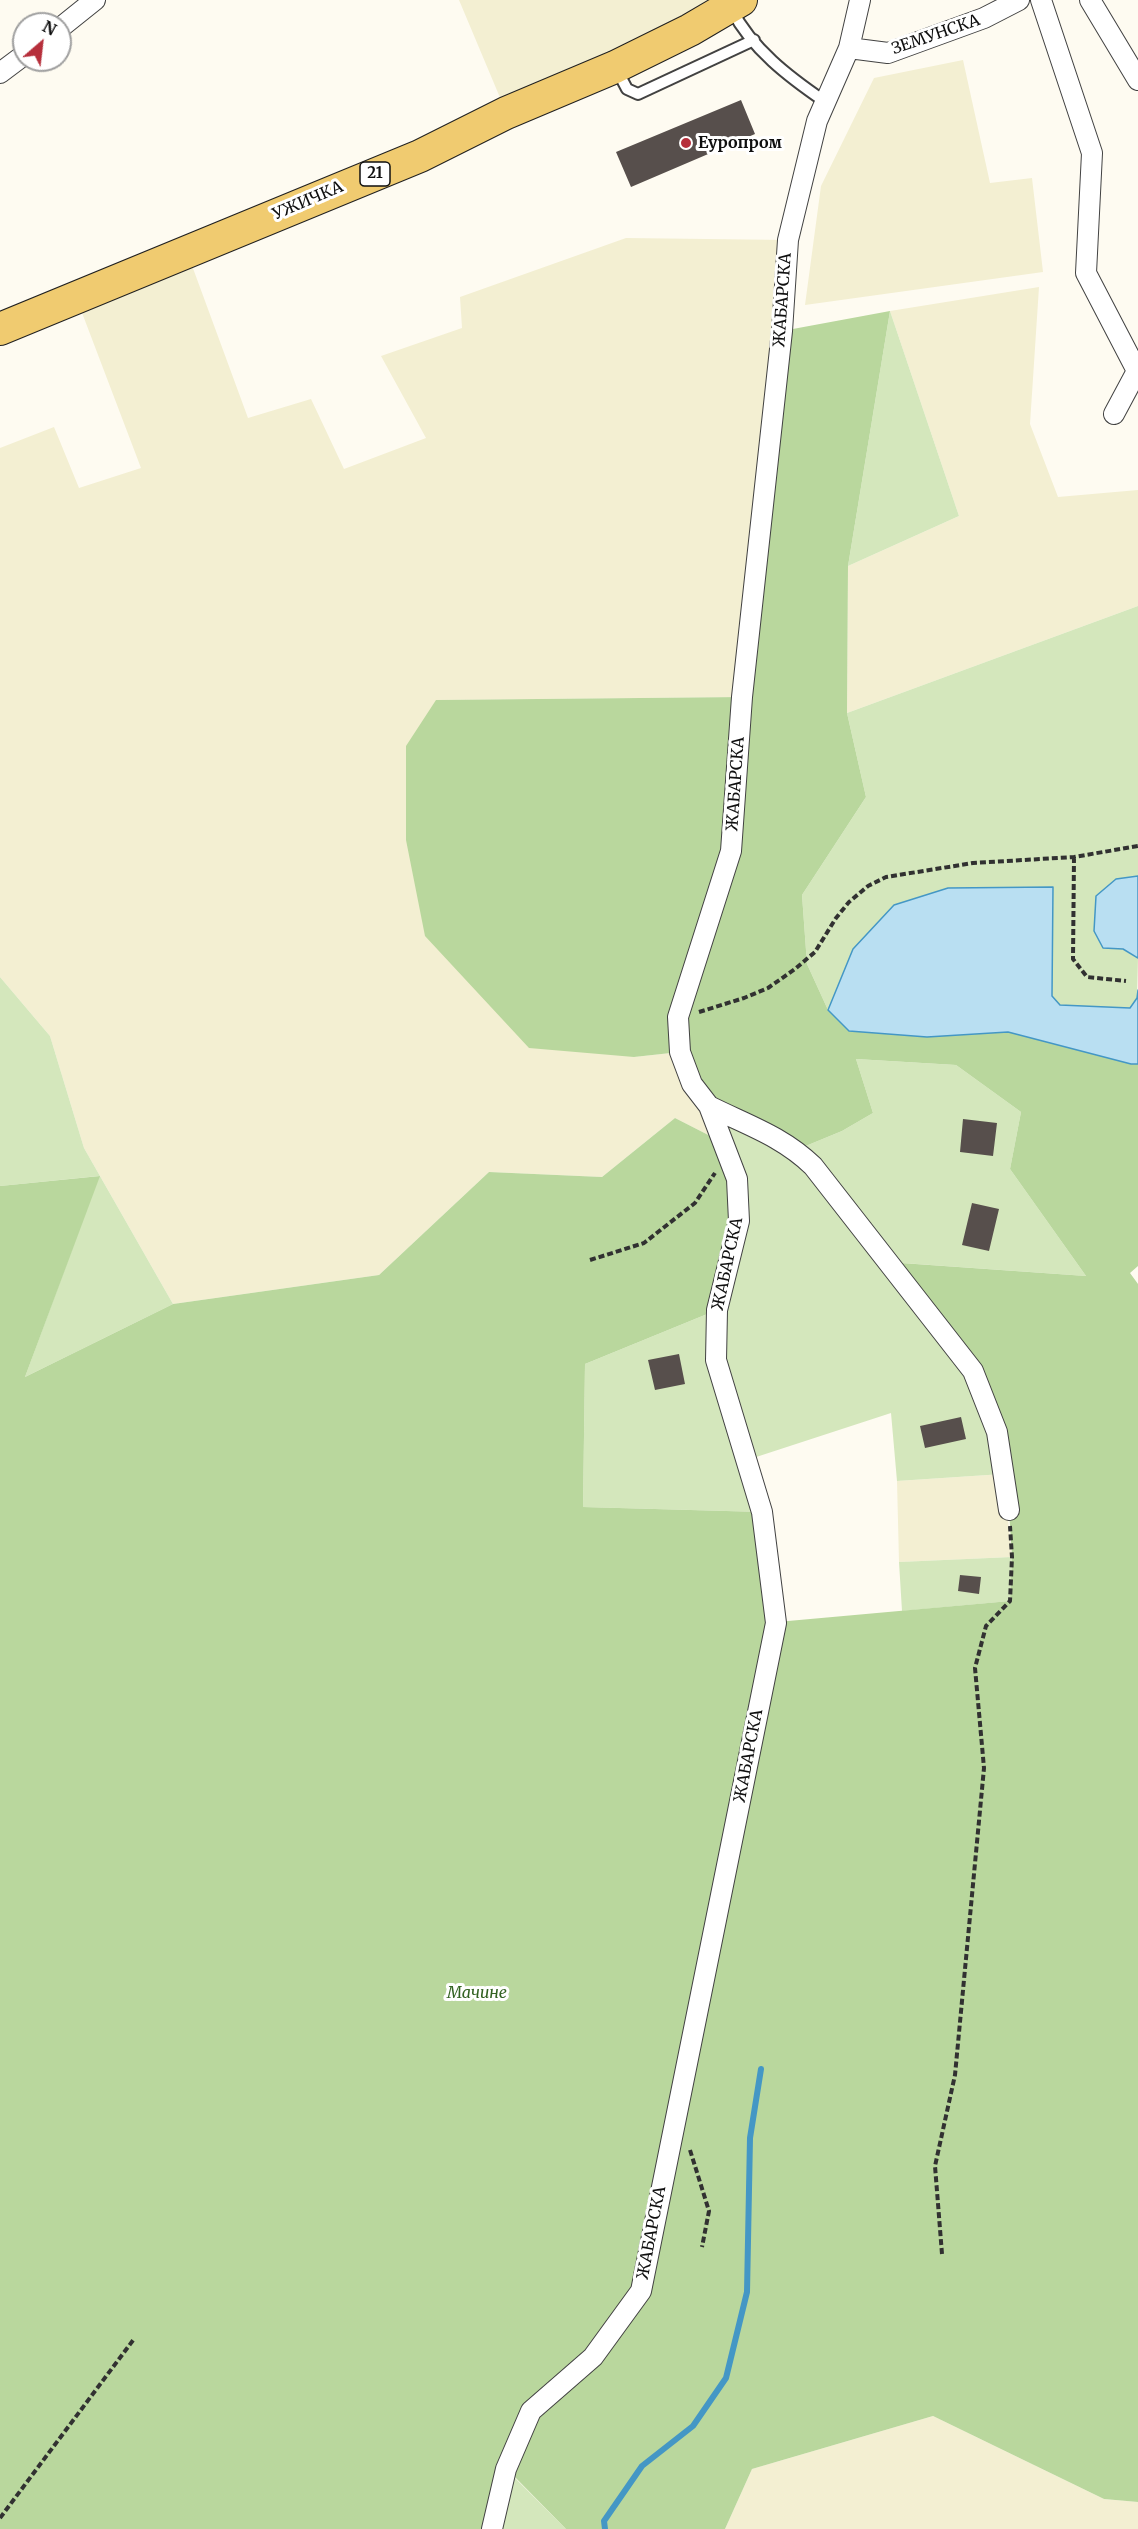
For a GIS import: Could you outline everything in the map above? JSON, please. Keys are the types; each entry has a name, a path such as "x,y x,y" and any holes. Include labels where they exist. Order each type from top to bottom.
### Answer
{"main road":[{"name":"УЖИЧКА","path":"0,329 420,156 506,113 615,67 690,30 736,3"}],"street":[{"path":"72,18 95,0"},
{"name":"ЖАБАРСКА","path":"492,2529 506,2469 531,2411 593,2356 641,2290 776,1623 762,1512 716,1360 717,1310 739,1221 737,1179 709,1106 692,1083 680,1052 678,1017 731,851 742,697 782,331 788,240 808,152 824,102 849,48 860,0"},
{"name":"ЗЕМУНСКА","path":"849,48 888,52 984,18 1019,0"},
{"path":"1041,0 1092,153 1086,273 1137,371 1114,414"},
{"path":"1090,0 1138,80"},
{"path":"709,1106 779,1139 796,1150 813,1166 973,1371 997,1432 1009,1510"}],"lane":[{"path":"736,3 736,18 770,60 794,81 824,102"},
{"path":"615,67 627,89 638,94 754,40"}],"path":[{"path":"678,1017 744,998 768,988 815,952 849,902 868,886 886,877 973,863 1074,857 1138,846"},
{"path":"1074,857 1073,959 1088,977 1126,981"},
{"path":"590,1260 644,1243 695,1203 714,1175 724,1143"},
{"path":"942,2254 935,2166 955,2075 984,1768 975,1668 986,1626 1010,1601 1012,1557 1009,1510"},
{"path":"688,2144 709,2211 702,2247"},
{"path":"0,2518 134,2339"}],"shaded area":[{"path":"459,0 752,0 509,119"},
{"path":"963,60 990,183 1032,178 1043,272 805,305 821,186 874,78"},
{"path":"626,238 788,240 742,697 436,700 634,1057 680,1052 724,1143 675,1118 602,1177 489,1172 379,1275 173,1304 84,1148 50,1036 0,977 0,448 54,427 79,488 141,468 76,297 187,252 248,418 311,399 344,469 426,438 381,356 462,328 460,297"},
{"path":"1039,287 1030,424 1058,497 1138,490 1138,606 847,713 848,566 959,516 890,311"},
{"path":"1003,1474 1012,1557 899,1562 897,1481"},
{"path":"933,2416 1104,2499 1138,2502 1138,2529 725,2529 752,2469"}],"green space":[{"path":"890,311 959,516 848,566"},
{"name":"Мачине","path":"890,311 848,566 847,713 866,797 802,895 807,964 828,1010 849,1031 927,1037 1008,1032 1138,1064 1138,1266 1130,1273 1138,1284 1138,2502 1104,2499 933,2416 752,2469 725,2529 566,2529 507,2469 492,2529 0,2529 0,1186 100,1176 25,1377 173,1304 379,1275 489,1172 602,1177 675,1118 724,1143 737,1179 717,1310 585,1364 583,1507 762,1512 777,1622 1010,1601 1012,1557 1009,1510 973,1371 887,1262 1086,1276 1010,1169 1021,1112 956,1065 856,1059 873,1113 842,1131 796,1150 709,1106 680,1052 634,1057 529,1048 425,936 406,840 406,746 436,700 742,697 782,331"},
{"path":"1138,606 1138,876 1116,879 1096,896 1094,931 1103,948 1122,949 1138,958 1137,998 1130,1008 1060,1005 1052,996 1052,887 948,888 853,949 828,1010 807,964 802,895 866,797 847,713"},
{"path":"0,977 50,1036 84,1148 173,1304 25,1377 99,1176 0,1186"},
{"path":"856,1059 956,1065 1021,1112 1010,1169 1086,1276 888,1262 973,1371 1003,1474 897,1481 891,1413 747,1460 762,1512 583,1507 585,1364 717,1310 709,1106 796,1150 842,1131 873,1113"},
{"path":"1012,1557 1010,1601 902,1611 899,1562"},
{"path":"506,2469 566,2529 492,2529"}],"water":[{"path":"1138,876 1138,958 1123,949 1103,948 1094,931 1096,896 1116,879"},
{"path":"1053,887 1052,996 1060,1005 1130,1008 1137,998 1138,990 1138,1064 1008,1032 927,1037 849,1031 828,1010 853,949 894,905 948,888"}],"building":[{"name":"Еуропром","path":"741,100 755,134 631,187 616,152"},
{"path":"963,1119 997,1123 993,1156 960,1152"},
{"path":"972,1203 999,1209 989,1251 962,1245"},
{"path":"679,1354 685,1384 655,1390 648,1360"},
{"path":"961,1417 966,1439 925,1448 920,1426"},
{"path":"960,1575 981,1577 979,1594 958,1591"}],"waterway":[{"path":"605,2529 604,2521 642,2466 693,2426 726,2378 747,2292 750,2138 761,2069"}],"place":[{"name":"Еуропром","path":"686,143"}]}
